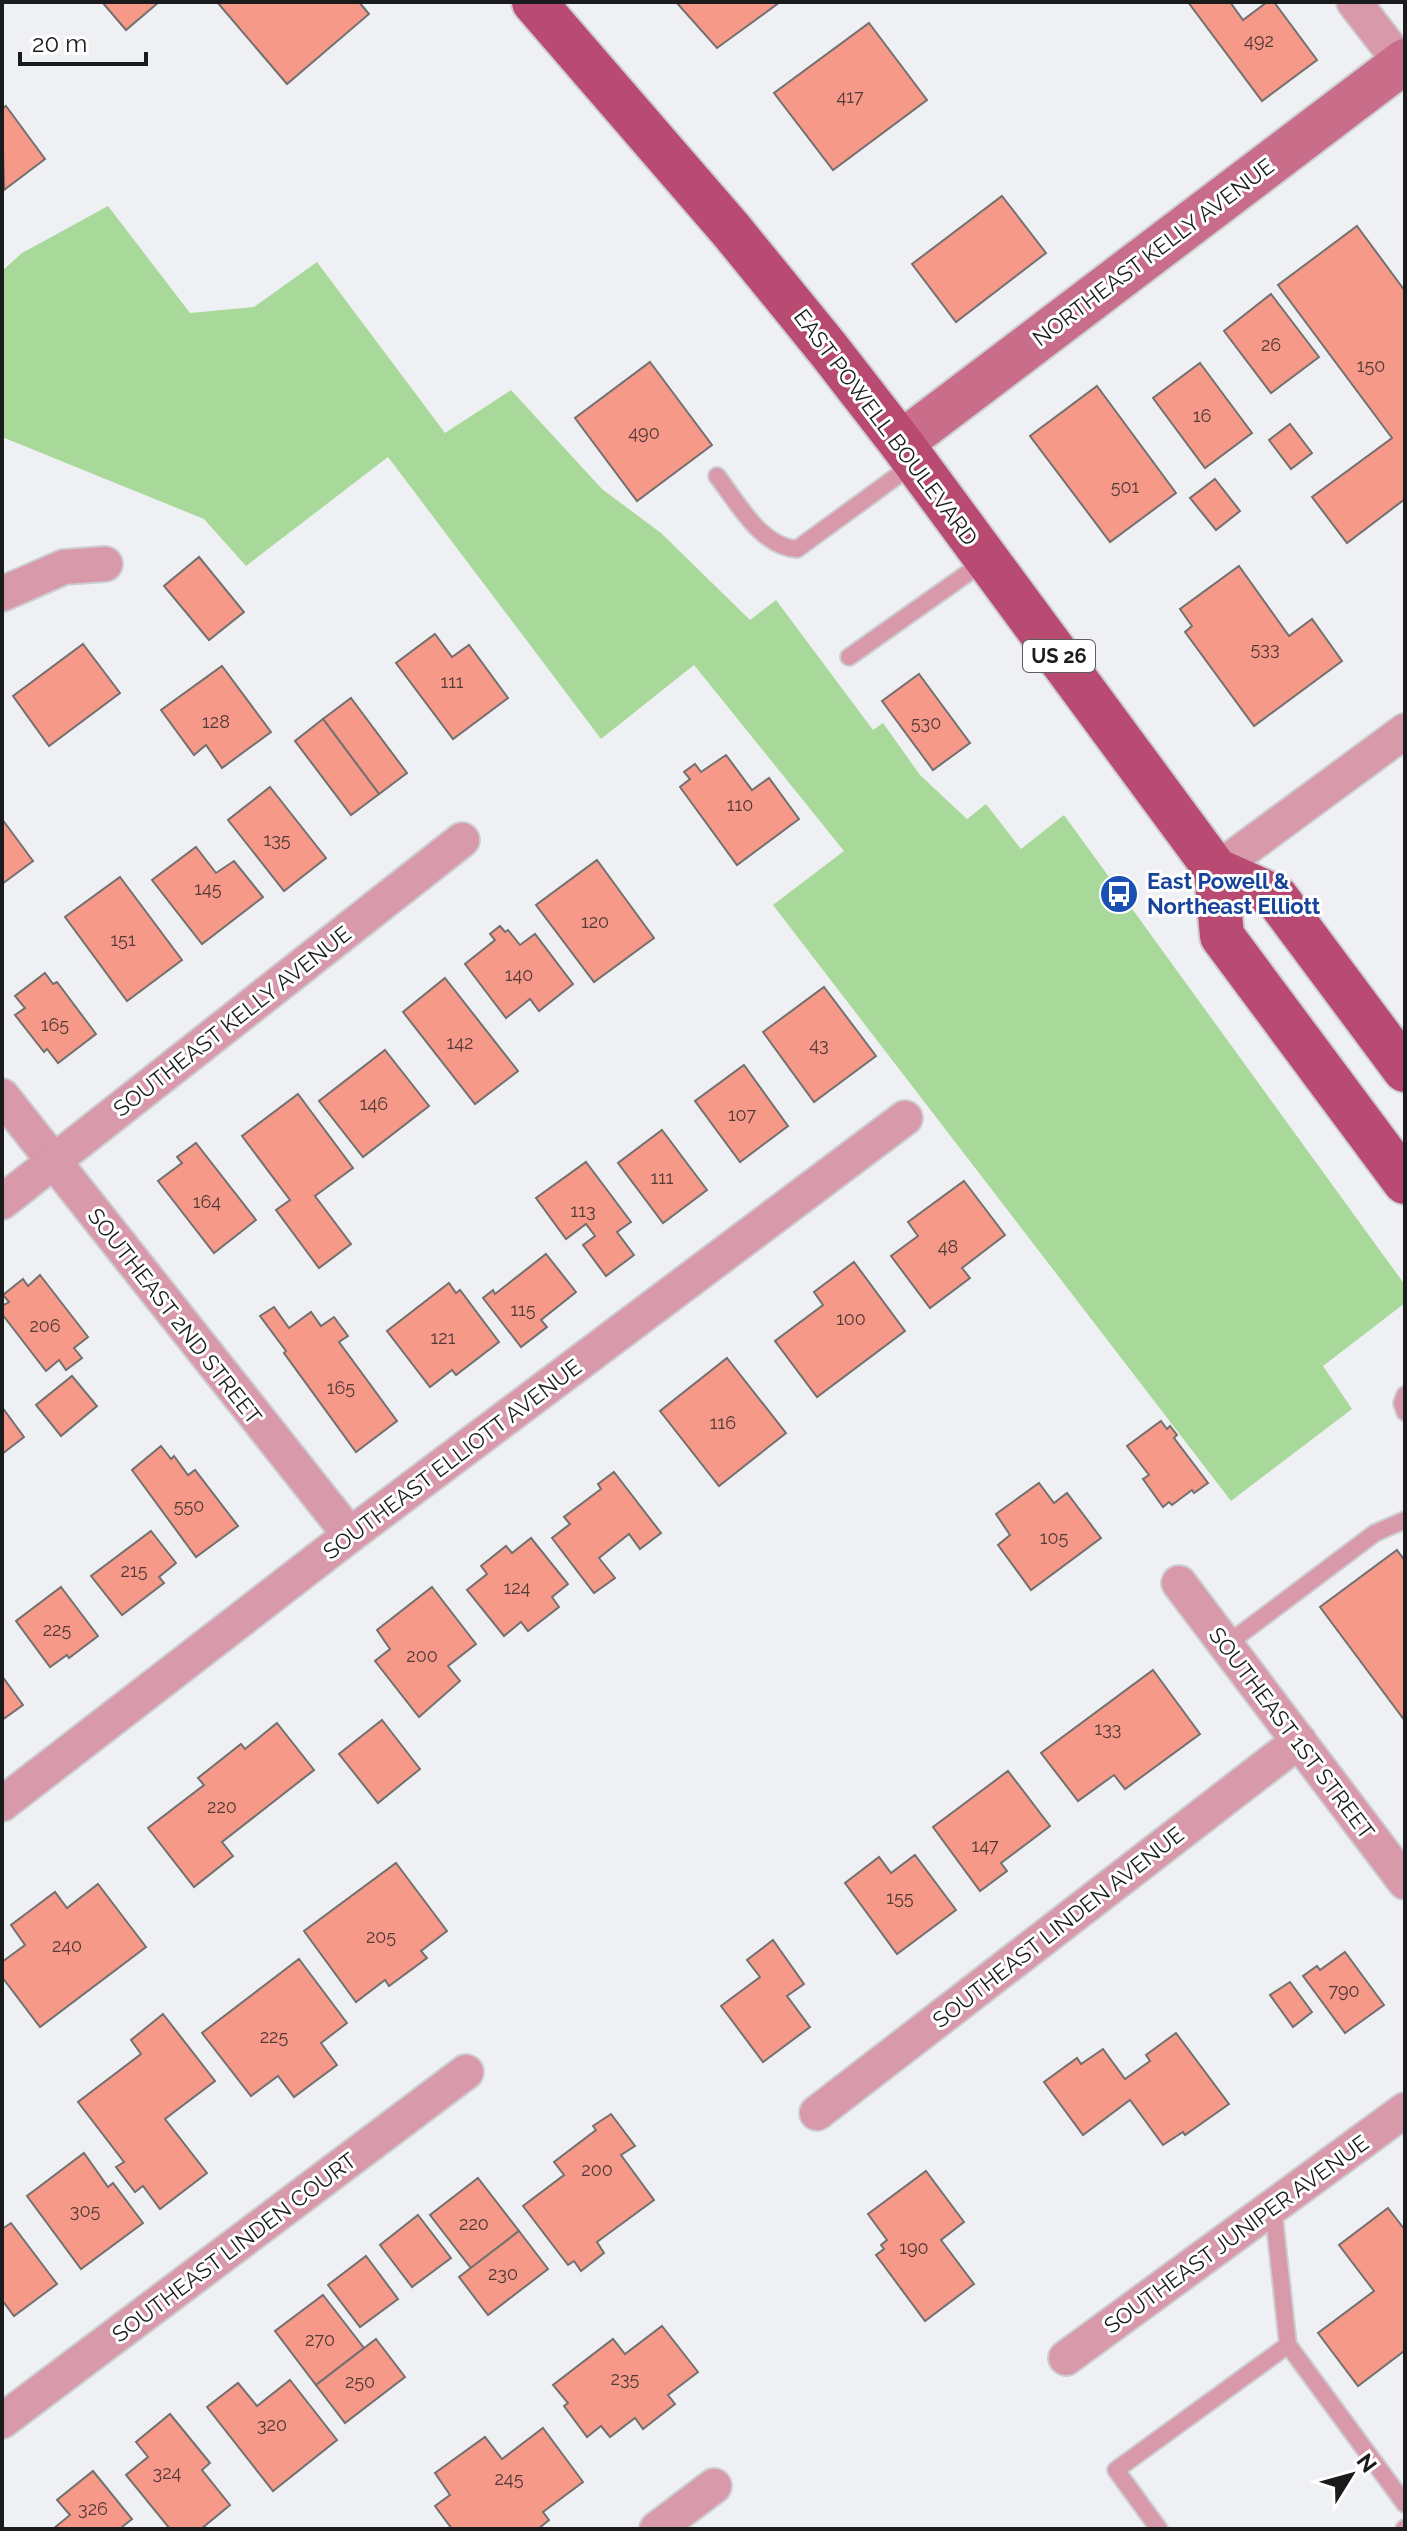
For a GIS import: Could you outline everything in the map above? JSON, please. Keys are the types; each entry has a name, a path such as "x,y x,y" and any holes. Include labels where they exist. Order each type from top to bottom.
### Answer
{"main road":[{"name":"EAST POWELL BOULEVARD","path":"534,2 731,230 908,453 1216,870 1276,897 1402,1060"},
{"path":"1216,870 1222,936 1405,1182"},
{"path":"1360,1121 1405,1148"}],"street":[{"path":"1354,2 1404,64"},
{"name":"NORTHEAST KELLY AVENUE","path":"908,453 1404,64"},
{"path":"2,594 64,567 105,564"},
{"path":"1216,870 1405,731"},
{"name":"SOUTHEAST KELLY AVENUE","path":"2,1202 462,840"},
{"name":"SOUTHEAST 2ND STREET","path":"2,1096 350,1535"},
{"name":"SOUTHEAST ELLIOTT AVENUE","path":"2,1804 350,1535 905,1118"},
{"name":"SOUTHEAST 1ST STREET","path":"1179,1583 1405,1882"},
{"name":"SOUTHEAST LINDEN AVENUE","path":"817,2113 1299,1741"},
{"name":"SOUTHEAST LINDEN COURT","path":"2,2421 466,2072"},
{"name":"SOUTHEAST JUNIPER AVENUE","path":"1066,2358 1405,2110"},
{"path":"657,2529 714,2486"}],"lane":[{"path":"717,476 766,537 781,548 797,549 908,453"},
{"path":"849,657 987,559"},
{"path":"1405,1395 1402,1403 1405,1412"},
{"path":"1226,1645 1375,1533 1405,1520"},
{"path":"1273,2207 1288,2345 1405,2504"},
{"path":"1159,2529 1116,2470 1288,2345"}],"green space":[{"path":"108,206 190,313 254,307 317,262 445,433 511,390 602,489 661,533 750,620 776,600 873,730 883,723 920,775 967,819 986,804 1021,849 1064,815 1405,1285 1405,1303 1323,1366 1352,1409 1231,1501 773,905 844,851 694,665 601,739 388,457 246,566 204,519 2,437 2,271 22,253"}],"building":[{"path":"102,2 159,2 126,30"},
{"path":"217,2 359,2 369,14 287,84"},
{"path":"676,2 780,2 717,48"},
{"path":"1188,2 1230,2 1243,20 1267,2 1274,2 1317,60 1262,101"},
{"path":"869,23 927,100 833,170 774,93"},
{"path":"6,106 45,159 4,190 2,109"},
{"path":"1002,196 1046,253 956,322 912,264"},
{"path":"1357,226 1405,291 1405,499 1347,543 1312,497 1392,438 1278,285"},
{"path":"1271,294 1319,357 1271,393 1224,331"},
{"path":"650,362 712,445 637,501 575,418"},
{"path":"1200,363 1252,433 1205,468 1153,398"},
{"path":"1097,386 1176,493 1110,542 1030,436"},
{"path":"1290,424 1312,453 1291,469 1269,440"},
{"path":"1215,479 1240,511 1216,530 1190,498"},
{"path":"199,557 244,612 209,640 164,586"},
{"path":"1239,566 1289,636 1312,619 1342,661 1254,726 1185,632 1192,626 1180,609"},
{"path":"435,634 452,657 469,645 508,698 453,739 396,663"},
{"path":"83,644 120,693 49,746 13,696"},
{"path":"222,666 271,732 222,768 206,745 194,755 161,710"},
{"path":"919,674 970,743 933,770 882,701"},
{"path":"351,698 407,773 379,794 323,719"},
{"path":"323,719 379,794 351,815 295,741"},
{"path":"726,755 752,790 769,778 799,819 737,865 680,787 690,779 684,772 695,764 701,772"},
{"path":"270,787 326,858 284,891 228,820"},
{"path":"2,819 33,861 2,884"},
{"path":"196,847 216,873 234,861 263,897 202,944 152,880"},
{"path":"597,860 654,938 594,982 536,905"},
{"path":"120,877 182,960 127,1001 65,917"},
{"path":"500,926 505,932 508,930 520,945 535,934 573,984 539,1011 530,999 506,1018 465,964 495,940 490,934"},
{"path":"45,973 53,984 57,982 96,1034 58,1063 47,1049 44,1052 15,1015 25,1008 15,996"},
{"path":"445,978 518,1071 475,1104 403,1012"},
{"path":"824,987 876,1056 814,1102 763,1032"},
{"path":"385,1050 429,1106 363,1157 319,1101"},
{"path":"744,1065 788,1126 740,1162 695,1101"},
{"path":"298,1094 353,1168 315,1196 351,1244 319,1268 276,1210 290,1200 242,1136"},
{"path":"662,1130 707,1190 663,1223 618,1163"},
{"path":"196,1143 256,1220 214,1253 158,1181 182,1163 177,1157"},
{"path":"586,1162 631,1222 617,1232 634,1255 606,1276 583,1245 595,1236 586,1224 566,1239 536,1198"},
{"path":"964,1181 1005,1235 962,1268 970,1278 930,1308 891,1256 918,1236 908,1222"},
{"path":"546,1254 576,1292 541,1320 547,1327 521,1347 483,1298 493,1290 495,1294"},
{"path":"854,1262 905,1331 817,1397 775,1341 823,1305 814,1292"},
{"path":"40,1275 88,1337 74,1348 82,1358 66,1370 59,1360 46,1371 2,1314 2,1306 9,1302 3,1295 23,1279 28,1286"},
{"path":"449,1283 456,1293 460,1290 499,1342 456,1375 452,1370 430,1387 387,1331"},
{"path":"274,1307 289,1328 311,1312 321,1326 334,1317 348,1336 339,1342 397,1421 356,1452 260,1316"},
{"path":"727,1358 786,1433 719,1486 660,1411"},
{"path":"72,1376 97,1406 61,1436 36,1405"},
{"path":"2,1407 24,1437 2,1454"},
{"path":"1161,1421 1177,1435 1174,1438 1208,1483 1172,1505 1169,1502 1163,1507 1143,1479 1149,1475 1127,1446"},
{"path":"161,1446 171,1459 174,1456 188,1475 195,1470 238,1526 196,1557 132,1470"},
{"path":"614,1472 661,1533 640,1549 629,1534 599,1558 615,1578 594,1593 552,1538 570,1524 564,1517 601,1489 598,1484"},
{"path":"1039,1483 1054,1503 1067,1493 1101,1538 1031,1590 998,1545 1010,1535 996,1514"},
{"path":"151,1531 176,1563 159,1577 164,1583 122,1615 91,1576"},
{"path":"531,1538 568,1584 552,1597 559,1607 528,1631 521,1622 504,1636 467,1590 487,1574 481,1566 506,1546 512,1553"},
{"path":"1397,1550 1405,1561 1405,1721 1320,1607"},
{"path":"61,1587 98,1636 69,1658 67,1655 50,1667 16,1621"},
{"path":"432,1587 476,1644 448,1666 460,1681 419,1717 375,1661 390,1649 377,1630"},
{"path":"1153,1670 1200,1734 1125,1789 1114,1775 1078,1801 1041,1753"},
{"path":"2,1676 23,1705 2,1720"},
{"path":"382,1720 420,1769 378,1803 339,1754"},
{"path":"277,1723 314,1770 222,1842 233,1856 194,1887 148,1828 204,1785 198,1778 241,1744 245,1749"},
{"path":"1008,1771 1050,1826 1001,1863 1007,1871 980,1891 933,1827"},
{"path":"915,1855 956,1910 897,1954 845,1883 879,1857 891,1873"},
{"path":"396,1863 447,1931 421,1951 427,1958 389,1986 385,1980 356,2002 304,1931"},
{"path":"98,1884 146,1947 40,2027 2,1977 2,1962 25,1945 11,1925 55,1892 67,1908"},
{"path":"773,1940 804,1984 787,1996 810,2027 763,2062 721,2006 760,1977 747,1960"},
{"path":"1345,1952 1384,2005 1345,2033 1303,1976 1317,1966 1320,1970"},
{"path":"299,1959 347,2023 321,2043 337,2065 294,2097 278,2076 251,2096 202,2033"},
{"path":"1290,1982 1312,2012 1293,2027 1270,1995"},
{"path":"163,2014 215,2081 165,2119 207,2173 160,2209 143,2186 135,2192 116,2167 124,2162 78,2102 141,2054 131,2040"},
{"path":"1176,2033 1229,2104 1185,2135 1183,2132 1163,2145 1130,2100 1083,2135 1044,2082 1077,2058 1081,2064 1103,2049 1125,2079 1150,2061 1146,2055"},
{"path":"611,2114 635,2146 621,2155 654,2200 597,2242 604,2253 581,2271 574,2261 568,2265 523,2206 564,2175 554,2162 596,2130 593,2126"},
{"path":"84,2153 108,2187 113,2183 143,2223 81,2269 27,2196"},
{"path":"926,2171 964,2222 941,2240 974,2284 925,2321 876,2255 884,2249 881,2245 887,2240 868,2214"},
{"path":"478,2178 519,2231 471,2268 430,2215"},
{"path":"1388,2208 1405,2230 1405,2355 1403,2352 1358,2386 1318,2333 1374,2291 1339,2245"},
{"path":"418,2215 451,2258 412,2287 380,2245"},
{"path":"11,2223 57,2284 14,2316 2,2300 2,2229"},
{"path":"519,2231 548,2269 488,2315 459,2277"},
{"path":"366,2256 398,2299 360,2327 328,2285"},
{"path":"323,2295 364,2348 316,2385 275,2331"},
{"path":"662,2326 698,2372 668,2395 675,2404 643,2429 635,2418 610,2437 601,2426 587,2437 564,2406 568,2403 553,2385 613,2339 625,2354"},
{"path":"376,2339 405,2377 345,2423 316,2385"},
{"path":"290,2380 337,2440 273,2491 207,2407 238,2383 257,2406"},
{"path":"170,2414 210,2463 202,2470 230,2505 201,2529 170,2529 126,2475 148,2457 136,2442"},
{"path":"543,2428 583,2482 543,2512 549,2520 538,2529 452,2529 435,2506 450,2495 435,2473 485,2437 502,2459"},
{"path":"93,2471 132,2519 122,2527 124,2529 53,2529 70,2515 57,2500"}],"place":[{"name":"East Powell & Northeast Elliott","path":"1119,894"}]}
